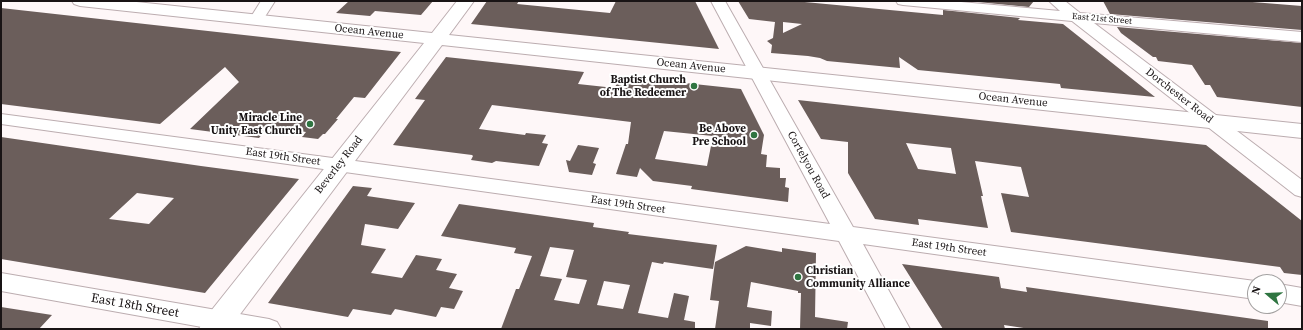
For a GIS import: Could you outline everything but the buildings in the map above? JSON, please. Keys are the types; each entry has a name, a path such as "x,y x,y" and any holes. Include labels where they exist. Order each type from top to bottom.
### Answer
{"main road":[{"name":"Ocean Avenue","path":"80,1 1302,131"},
{"name":"Beverley Road","path":"216,325 466,1"}],"street":[{"path":"256,20 268,1"},
{"name":"Cortelyou Road","path":"718,1 898,329"},
{"name":"East 21st Street","path":"903,1 1302,37"},
{"name":"Dorchester Road","path":"1056,1 1302,190"},
{"name":"East 19th Street","path":"1,119 1247,289"},
{"name":"East 18th Street","path":"1,282 216,325 269,329"},
{"path":"1287,294 1302,297"}],"place":[{"name":"Baptist Church of The Redeemer","path":"694,86"},
{"name":"Miracle Line Unity East Church","path":"310,124"},
{"name":"Be Above Pre School","path":"754,135"},
{"name":"Christian Community Alliance","path":"798,277"}]}
